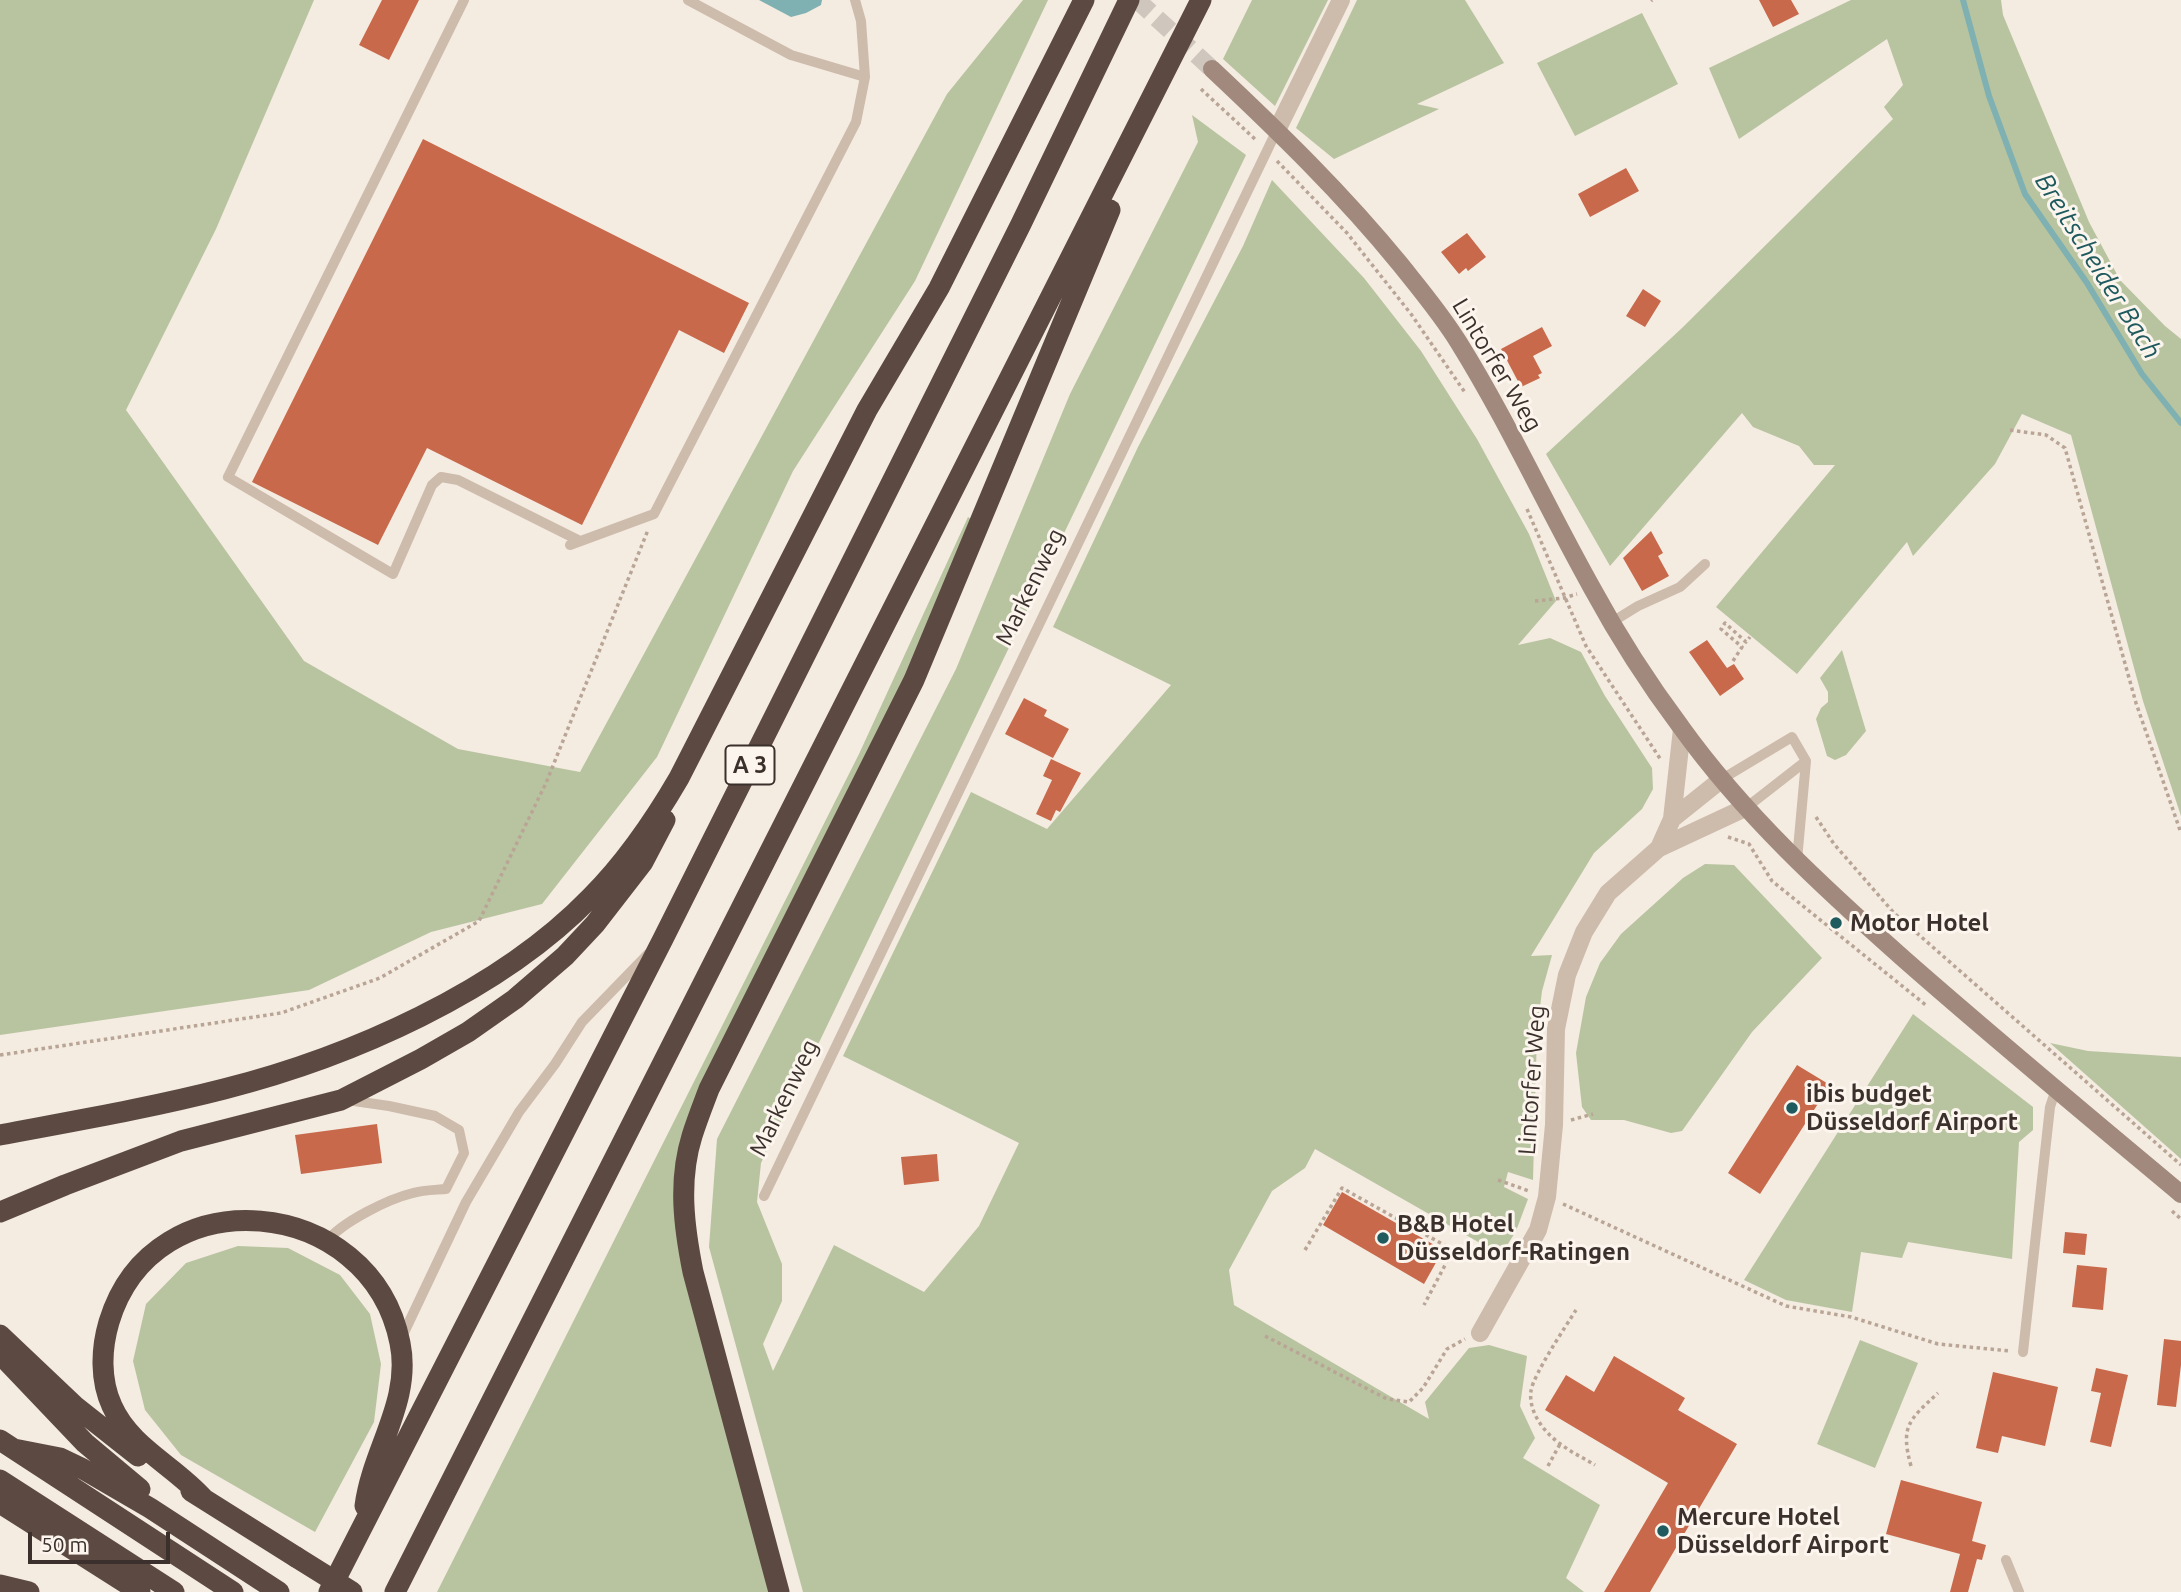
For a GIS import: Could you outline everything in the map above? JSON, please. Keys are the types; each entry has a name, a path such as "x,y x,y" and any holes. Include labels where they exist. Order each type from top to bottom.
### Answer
{"highway":[{"path":"0,1135 173,1101 263,1078 358,1043 451,1000 515,960 590,898 648,828 679,778 867,410 939,288 1084,0"},
{"name":"A 3","path":"329,1592 663,939 1021,224 1129,0"},
{"name":"A 3","path":"396,1592 1201,0"},
{"path":"779,1592 693,1272 685,1229 683,1187 691,1138 709,1089 914,680 1179,46"},
{"path":"0,1212 180,1141 341,1100 468,1032 515,999 565,956 616,898 662,830 679,778"},
{"path":"204,1499 190,1484 130,1435 120,1422 110,1403 104,1380 105,1334 120,1293 134,1273 164,1245 195,1228 219,1222 251,1220 281,1223 326,1242 351,1258 372,1280 388,1307 400,1341 401,1386 393,1420 371,1473 362,1526"},
{"path":"0,1335 101,1429 153,1467 352,1592"},
{"path":"0,1353 85,1443 159,1503 185,1531"},
{"path":"7,1444 69,1462 185,1531 279,1592"},
{"path":"7,1444 233,1592"},
{"path":"0,1480 174,1592"},
{"path":"0,1503 140,1592"},
{"path":"0,1585 29,1592"}],"main road":[{"name":"Lintorfer Weg","path":"1212,69 1355,209 1457,339 1502,414 1592,589 1630,654 1682,729 1722,779 1797,860 1848,909 2181,1194"}],"street":[{"name":"Markenweg","path":"1277,130 1341,0"},
{"name":"Lintorfer Weg","path":"1660,848 1672,818 1682,729"},
{"path":"1672,818 1722,779"},
{"name":"Lintorfer Weg","path":"1480,1333 1538,1230 1547,1197 1554,1125 1556,1030 1567,975 1584,932 1608,893 1660,848 1747,807"}],"lane":[{"path":"464,0 228,477 393,574 432,485 441,477 458,480 575,543 654,514 856,122 864,77 861,21 855,0"},
{"path":"688,0 791,55 864,77"},
{"name":"Markenweg","path":"764,1196 1277,130"},
{"path":"1612,622 1638,606 1680,587 1705,564"},
{"path":"1722,779 1792,737 1806,761 1797,860"},
{"path":"1747,807 1806,761"},
{"path":"400,1341 466,1202 519,1112 582,1022 663,939"},
{"path":"2023,1352 2050,1107 2056,1089"},
{"path":"341,1100 390,1106 435,1116 459,1130 464,1153 446,1189"},
{"path":"326,1242 345,1225 413,1192 446,1189 466,1202"},
{"path":"2006,1560 2020,1592"}],"path":[{"path":"2010,430 2046,435 2065,447 2136,703 2181,834"},
{"path":"0,1055 281,1013 380,978 479,921 546,783 654,514"},
{"path":"1535,601 1564,598 1592,589"},
{"path":"1733,661 1742,648 1721,629 1725,623 1746,642 1750,637"},
{"path":"1802,792 1834,844 1894,913 2181,1165"},
{"path":"1497,1180 1547,1197 1786,1306 1851,1317 1938,1345 2023,1352"},
{"path":"1305,1250 1342,1188 1453,1250 1424,1305"},
{"path":"1576,1310 1533,1382 1533,1412 1560,1444 1595,1465"},
{"path":"1265,1336 1387,1399 1409,1402 1423,1388 1447,1349 1480,1333"},
{"path":"1911,1466 1905,1444 1906,1430 1915,1415 1938,1393"},
{"path":"1548,1466 1560,1444"}],"green space":[{"path":"0,0 314,0 216,229 126,410 304,661 458,749 580,772 947,94 1023,0 1048,0 915,281 793,471 657,757 542,904 431,932 309,990 0,1035"},
{"path":"1252,0 1328,0 1275,106 1223,59"},
{"path":"1357,0 1465,0 1504,63 1417,104 1439,109 1334,159 1296,128"},
{"path":"1851,0 2001,0 2003,15 2089,222 2120,280 2181,339 2181,816 2143,701 2071,435 2022,414 1995,464 1913,556 1907,542 1797,674 1716,607 1835,465 1814,465 1799,446 1753,427 1742,413 1610,566 1546,454 1682,328 1893,119 1884,107 1903,85 1887,39 1739,139 1709,68"},
{"path":"1642,13 1678,84 1575,136 1537,63"},
{"path":"1192,115 1246,155 761,1163 757,1202 782,1264 782,1301 763,1344 773,1371 834,1245 924,1292 979,1226 1019,1143 843,1056 971,792 1047,829 1171,685 1053,627 1138,447 1243,246 1272,180 1364,278 1421,351 1477,439 1529,534 1556,601 1518,645 1550,638 1581,652 1605,696 1652,768 1653,789 1642,809 1594,853 1531,956 1552,955 1542,991 1537,1032 1533,1180 1508,1172 1504,1187 1528,1199 1516,1231 1501,1255 1315,1149 1305,1168 1272,1191 1229,1270 1234,1305 1429,1419 1425,1402 1469,1348 1489,1345 1527,1356 1520,1406 1535,1438 1523,1458 1600,1505 1566,1578 1584,1592 803,1592 709,1247 717,1139 956,669 1070,394 1198,142"},
{"path":"968,517 974,521 899,696 678,1168 774,1592 437,1592 859,754"},
{"path":"1842,650 1866,731 1846,755 1835,760 1827,756 1816,719 1821,708 1828,702 1828,692 1820,678"},
{"path":"1705,864 1734,865 1822,958 1752,1032 1682,1131 1671,1133 1624,1120 1591,1120 1582,1107 1576,1053 1586,997 1600,963 1621,934 1683,878"},
{"path":"1913,1014 2033,1107 2033,1130 2019,1142 2012,1259 1908,1242 1902,1258 1861,1252 1852,1312 1786,1300 1744,1280"},
{"path":"2050,1043 2088,1051 2181,1057 2181,1159"},
{"path":"238,1246 288,1248 340,1275 370,1314 381,1364 374,1422 315,1532 181,1455 145,1410 133,1361 146,1304 186,1263"},
{"path":"1860,1340 1918,1363 1875,1468 1817,1444"}],"water":[{"path":"759,0 822,0 821,5 791,17"}],"building":[{"path":"382,0 419,0 389,60 359,45"},
{"path":"1759,0 1791,0 1799,14 1773,27"},
{"path":"423,139 749,303 724,353 679,330 582,525 427,448 378,545 252,482"},
{"path":"1626,168 1639,191 1590,217 1578,194"},
{"path":"1467,233 1486,257 1468,271 1466,268 1459,274 1441,252"},
{"path":"1643,289 1661,301 1645,327 1626,316"},
{"path":"1542,327 1552,346 1533,356 1542,373 1538,375 1540,378 1521,387 1501,349"},
{"path":"1651,531 1663,553 1658,556 1669,576 1642,591 1623,558"},
{"path":"1707,640 1727,668 1734,664 1744,679 1720,696 1689,652"},
{"path":"1024,698 1047,710 1044,716 1069,729 1053,758 1005,734"},
{"path":"1051,759 1081,773 1060,812 1056,810 1051,821 1036,814 1052,780 1043,776"},
{"name":"ibis budget Düsseldorf Airport","path":"1797,1065 1830,1085 1760,1194 1728,1173"},
{"path":"377,1124 382,1163 301,1174 295,1135"},
{"path":"937,1154 939,1181 904,1185 901,1157"},
{"name":"B&B Hotel Düsseldorf-Ratingen","path":"1342,1192 1443,1250 1424,1284 1323,1225"},
{"path":"2065,1232 2087,1234 2085,1255 2063,1253"},
{"path":"2077,1265 2107,1268 2103,1310 2072,1307"},
{"path":"2164,1339 2181,1341 2176,1407 2157,1405"},
{"name":"Mercure Hotel Düsseldorf Airport","path":"1614,1356 1685,1398 1678,1410 1737,1444 1650,1592 1604,1592 1668,1483 1545,1410 1566,1375 1594,1392"},
{"path":"2096,1368 2128,1375 2111,1447 2090,1442 2101,1393 2091,1391"},
{"path":"1993,1372 2058,1387 2045,1446 2002,1436 1998,1453 1976,1448"},
{"path":"1901,1480 1982,1502 1972,1541 1986,1545 1982,1560 1977,1559 1968,1592 1950,1592 1960,1554 1886,1534"}],"waterway":[{"name":"Breitscheider Bach","path":"1963,0 1989,96 2025,194 2087,283 2142,374 2181,423"}],"tunnel":[{"path":"1137,0 1212,69"}],"place":[{"name":"Motor Hotel","path":"1836,923"},
{"name":"ibis budget Düsseldorf Airport","path":"1792,1108"},
{"name":"B&B Hotel Düsseldorf-Ratingen","path":"1383,1238"},
{"name":"Mercure Hotel Düsseldorf Airport","path":"1663,1531"}]}
